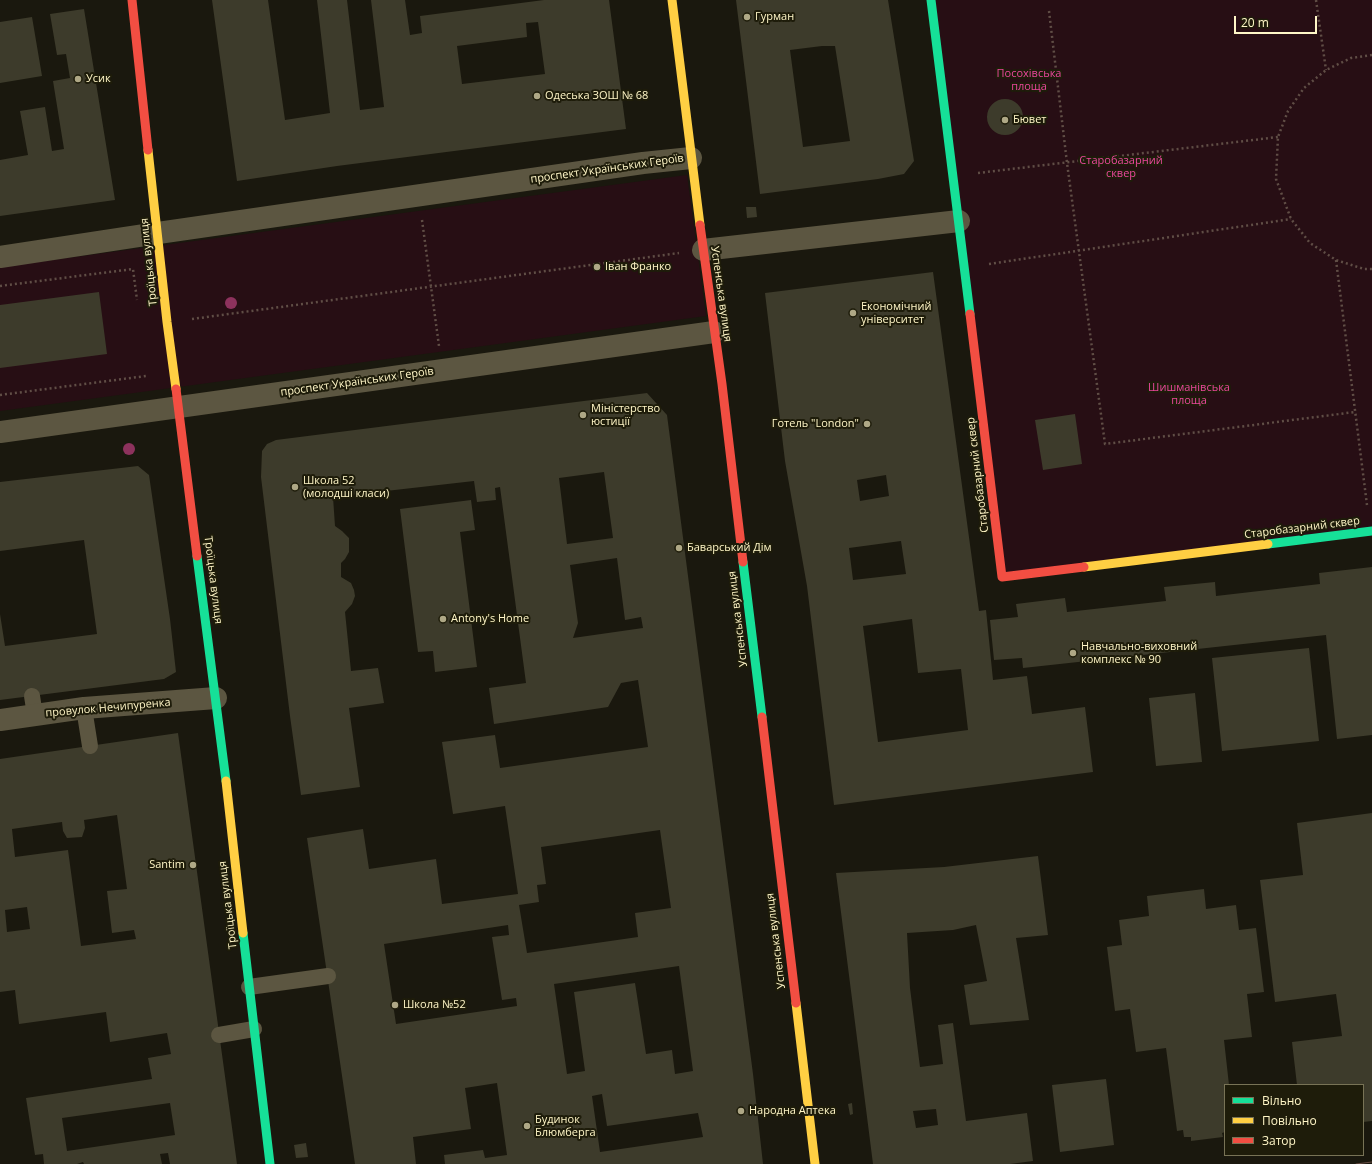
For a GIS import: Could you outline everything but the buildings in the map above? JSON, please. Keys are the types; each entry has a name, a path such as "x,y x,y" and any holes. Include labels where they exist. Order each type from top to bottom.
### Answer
{"street":[{"name":"Троїцька вулиця","path":"132,0 167,322 216,698 270,1164"},
{"name":"Успенська вулиця","path":"672,0 691,158 730,446 815,1164"},
{"name":"Старобазарний сквер","path":"931,0 1002,577 1371,531"},
{"name":"проспект Українських Героїв","path":"0,257 643,163 691,158"},
{"path":"703,250 958,221"},
{"name":"проспект Українських Героїв","path":"0,432 714,332"},
{"name":"провулок Нечипуренка","path":"0,720 34,705 84,708 216,698"}],"lane":[{"path":"84,708 90,746"},
{"path":"249,987 328,976"},
{"path":"219,1035 254,1029"}],"path":[{"path":"1316,0 1326,70"},
{"path":"1048,11 1105,444 1355,412"},
{"path":"1372,55 1351,58 1326,70 1304,88 1288,111 1278,137 1276,180 1291,219 1310,243 1336,260 1364,269 1372,269"},
{"path":"953,176 1278,137"},
{"path":"418,196 442,370"},
{"path":"965,268 1291,219"},
{"path":"167,322 703,250"},
{"path":"1336,260 1371,531"},
{"path":"0,286 133,269"},
{"path":"0,395 146,376"}],"green space":[{"name":"Старобазарний сквер","path":"931,0 1372,0 1372,531 1002,577"},
{"path":"687,175 706,316 0,411 0,267"}],"tram line":[{"path":"1356,1164 1372,1162"}],"traffic: fast":[{"path":"931,0 970,314"},
{"path":"1268,544 1372,531"},
{"path":"197,556 226,781"},
{"path":"743,562 762,717"},
{"path":"243,933 270,1164"}],"traffic: slow":[{"path":"672,0 700,225"},
{"path":"148,150 176,389"},
{"path":"1084,567 1268,544"},
{"path":"226,781 243,933"},
{"path":"796,1003 815,1164"}],"traffic: jam":[{"path":"132,0 148,150"},
{"path":"700,225 722,384 743,562"},
{"path":"970,314 1002,577 1084,567"},
{"path":"176,389 197,556"},
{"path":"762,717 796,1003"}],"place":[{"name":"Гурман","path":"747,17"},
{"name":"Усик","path":"78,79"},
{"name":"Одеська ЗОШ № 68","path":"537,96"},
{"name":"Бювет","path":"1005,120"},
{"name":"Іван Франко","path":"597,267"},
{"name":"Економічний університет","path":"853,313"},
{"name":"Міністерство юстиції","path":"583,415"},
{"name":"Готель \"London\"","path":"867,424"},
{"name":"Школа 52 (молодші класи)","path":"295,487"},
{"name":"Баварський Дім","path":"679,548"},
{"name":"Antony's Home","path":"443,619"},
{"name":"Навчально-виховний комплекс № 90","path":"1073,653"},
{"name":"Santim","path":"193,865"},
{"name":"Школа №52","path":"395,1005"},
{"name":"Народна Аптека","path":"741,1111"},
{"name":"Будинок Блюмберга","path":"527,1126"}],"park label":[{"name":"Посохівська площа","path":"1029,80"},
{"name":"Шишманівська площа","path":"1189,394"}]}
